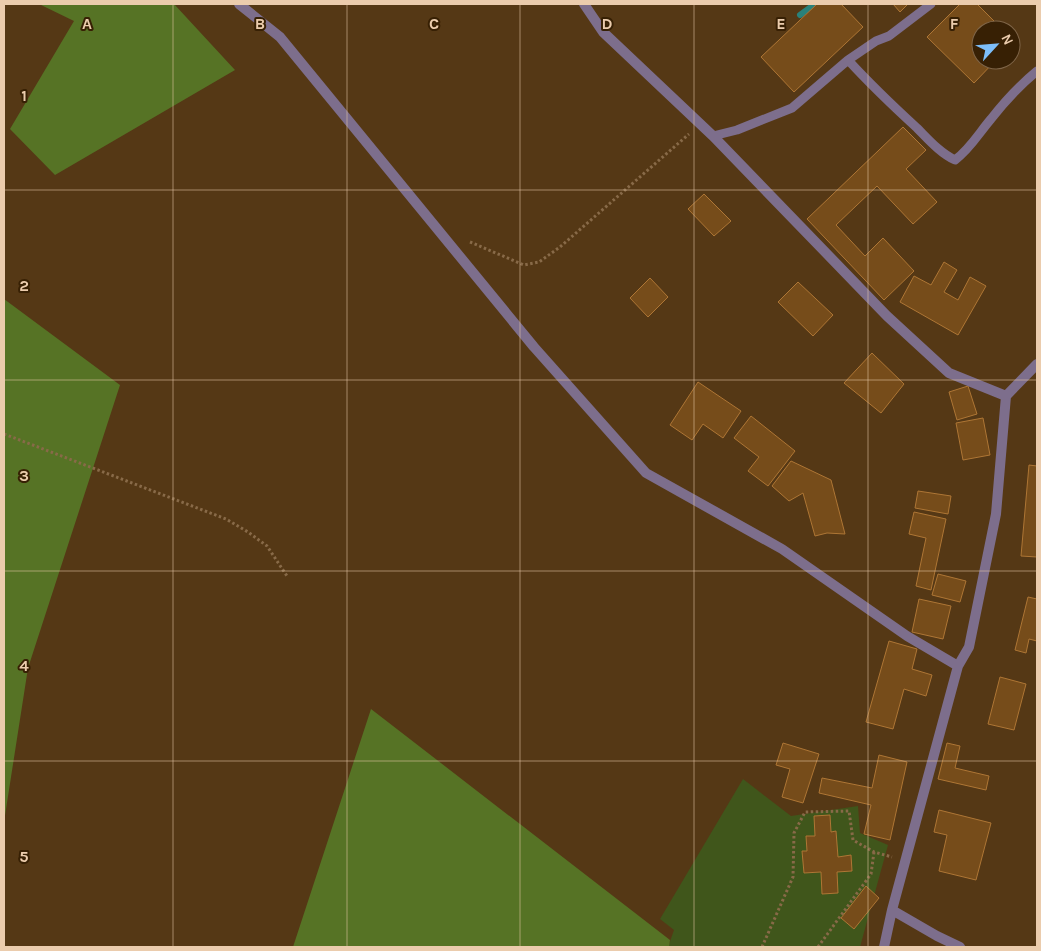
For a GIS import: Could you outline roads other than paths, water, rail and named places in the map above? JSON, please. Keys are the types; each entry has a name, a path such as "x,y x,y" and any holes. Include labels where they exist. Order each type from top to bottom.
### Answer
{"street":[{"path":"239,4 280,37 534,347 646,473 782,549 907,636 958,666"},
{"path":"584,4 603,32 700,123 887,316 949,372 1006,396"},
{"path":"884,947 892,910 958,666 969,647 996,514 1006,396 1037,364"},
{"path":"892,910 960,947"}],"lane":[{"path":"713,136 737,130 792,108 848,60 876,41 888,36 931,4"},
{"path":"848,60 867,81 932,142 955,160 964,153 991,118 1037,70"}],"waterway":[{"path":"800,15 815,4"}]}
